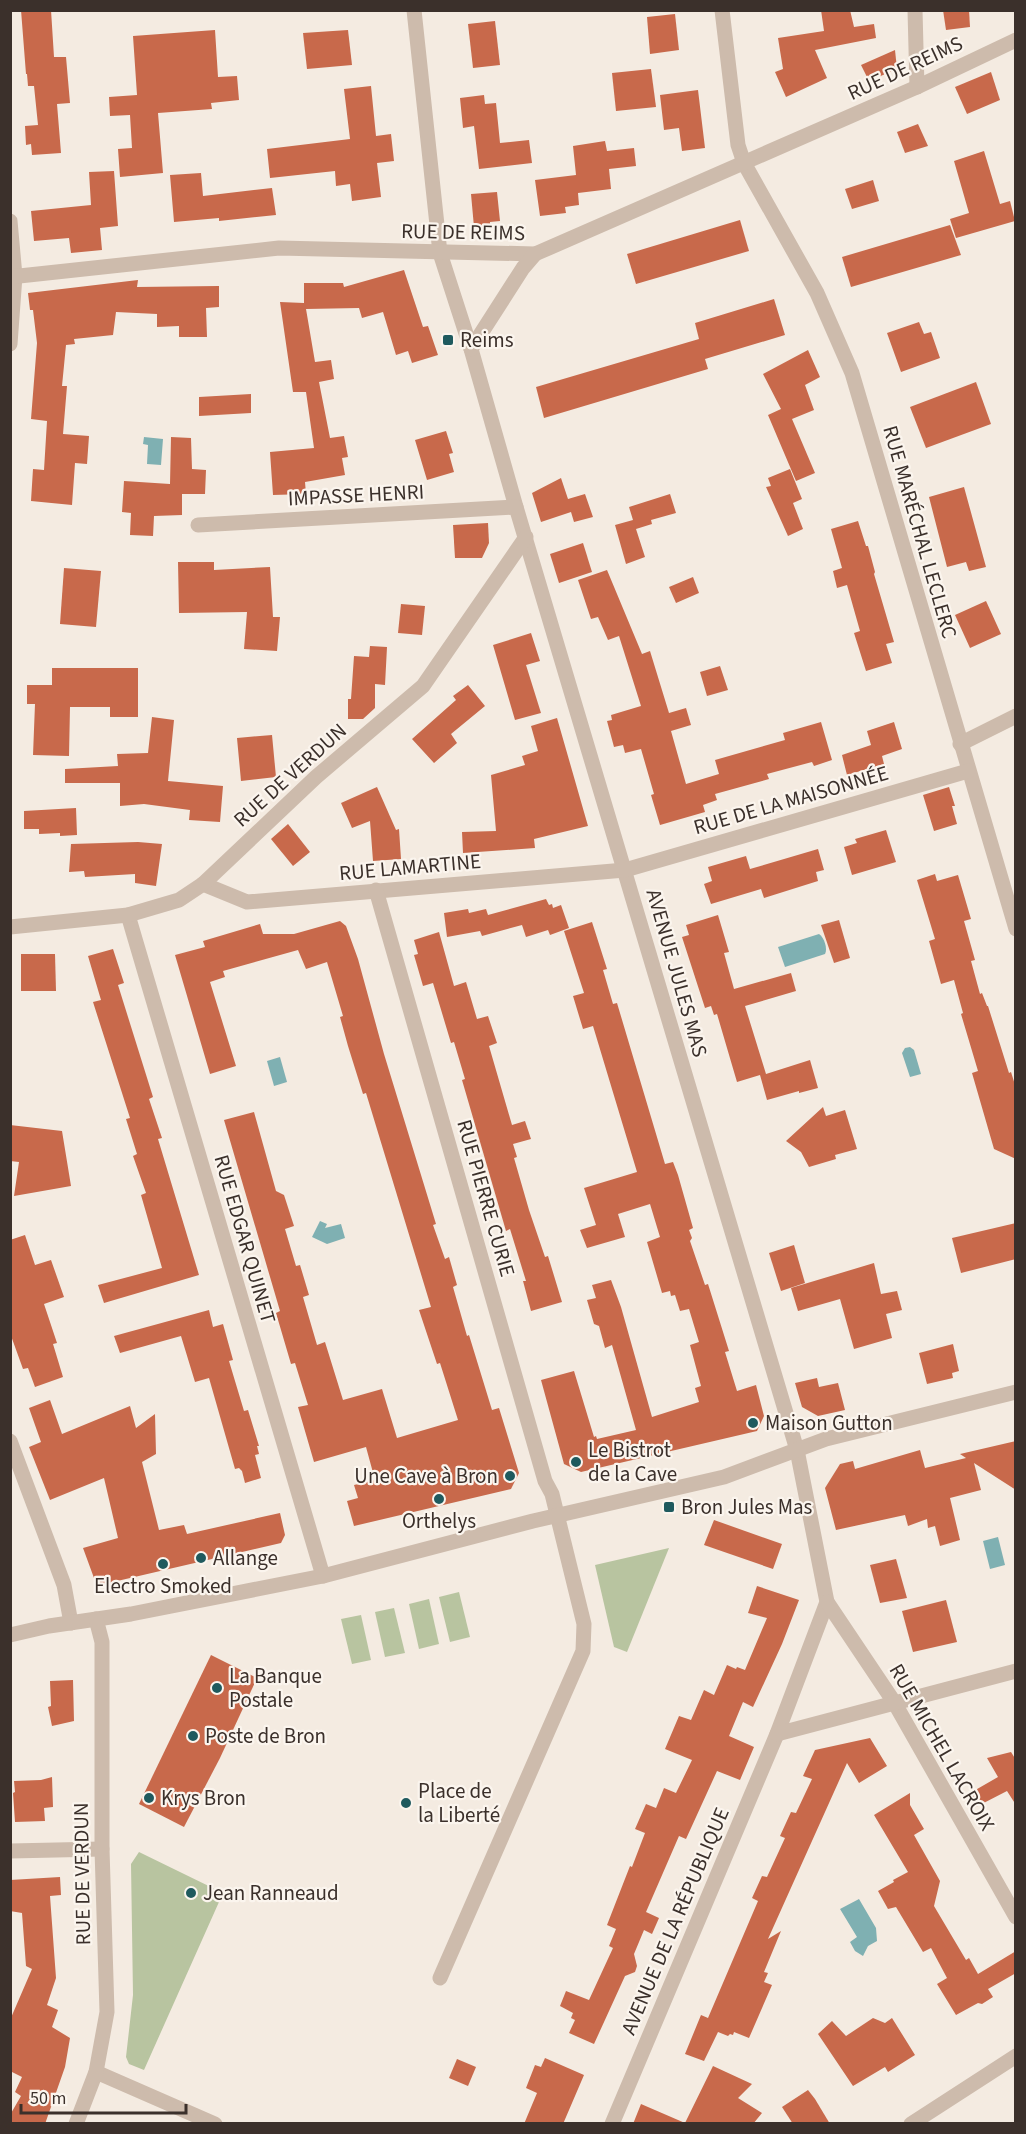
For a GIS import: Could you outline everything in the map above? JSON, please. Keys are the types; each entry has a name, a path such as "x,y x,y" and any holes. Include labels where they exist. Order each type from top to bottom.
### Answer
{"street":[{"name":"AVENUE JULES MAS","path":"414,10 440,253 471,349 796,1450"},
{"name":"RUE MARÉCHAL LECLERC","path":"722,10 736,135 744,163 817,293 852,373 1016,929"},
{"path":"915,10 917,87"},
{"name":"RUE DE REIMS","path":"13,276 279,248 535,254 917,87 1016,40"},
{"path":"10,221 13,276 10,344"},
{"path":"471,349 523,268 535,254"},
{"name":"IMPASSE HENRI","path":"198,525 516,507"},
{"name":"RUE DE VERDUN","path":"10,927 128,915 179,900 202,884 316,777 423,686 526,537"},
{"path":"960,744 1016,716"},
{"name":"RUE DE LA MAISONNÉE","path":"625,870 968,771"},
{"name":"RUE LAMARTINE","path":"202,884 247,902 625,870"},
{"name":"RUE PIERRE CURIE","path":"376,891 546,1481 558,1515 584,1624 583,1651 440,1978"},
{"name":"RUE EDGAR QUINET","path":"128,915 322,1576"},
{"path":"10,1635 131,1614 322,1576 558,1515 724,1477 826,1440 1016,1392"},
{"path":"11,1447 64,1585 71,1623"},
{"path":"796,1450 827,1602"},
{"name":"RUE MICHEL LACROIX","path":"827,1602 894,1702 1016,1917"},
{"name":"AVENUE DE LA RÉPUBLIQUE","path":"612,2124 777,1734 827,1602"},
{"name":"RUE DE VERDUN","path":"76,2124 96,2072 107,2012 102,1850 102,1642 96,1619"},
{"path":"777,1734 1016,1671"},
{"path":"10,1851 102,1850"},
{"path":"911,2124 1016,2056"},
{"path":"96,2072 215,2124"}],"green space":[{"path":"669,1548 627,1652 614,1647 595,1565"},
{"path":"459,1592 470,1637 450,1642 439,1597"},
{"path":"429,1599 439,1644 419,1649 409,1604"},
{"path":"394,1608 405,1653 385,1657 375,1612"},
{"path":"361,1615 371,1660 352,1664 341,1619"},
{"path":"139,1852 223,1893 144,2070 129,2064 126,2057 133,1995 131,1864"}],"water":[{"path":"144,437 163,439 161,465 147,464 148,445 143,444"},
{"path":"819,934 825,943 825,954 785,967 778,947"},
{"path":"910,1047 914,1050 921,1074 910,1077 902,1053 905,1048"},
{"path":"280,1057 287,1082 274,1086 267,1061"},
{"path":"320,1221 327,1224 325,1228 341,1224 345,1238 327,1244 312,1237"},
{"path":"998,1537 1005,1565 990,1569 983,1541"},
{"path":"859,1899 876,1928 877,1941 868,1946 863,1956 855,1951 850,1942 857,1937 840,1909"}],"building":[{"path":"21,10 51,10 54,57 66,57 70,103 57,104 61,153 32,155 31,144 26,145 25,126 38,125 34,86 28,86 26,74"},
{"path":"821,10 850,10 854,27 874,24 876,38 815,50 827,78 786,97 775,72 783,69 778,38 824,31"},
{"path":"943,10 969,10 970,27 946,30"},
{"path":"675,14 679,50 650,54 647,17"},
{"path":"495,21 500,65 473,68 468,24"},
{"path":"215,30 218,77 237,76 239,100 211,103 212,109 158,113 163,173 120,177 118,149 132,148 130,115 110,116 109,97 137,95 133,36"},
{"path":"348,30 352,65 307,69 303,33"},
{"path":"895,50 897,69 869,81 861,65"},
{"path":"651,69 656,107 616,111 612,73"},
{"path":"991,72 1000,100 967,114 955,87"},
{"path":"371,86 376,136 391,134 394,161 377,163 381,197 352,201 350,184 336,186 335,171 270,178 267,149 350,139 344,89"},
{"path":"698,90 705,148 682,151 679,128 664,130 660,95"},
{"path":"484,95 485,104 496,103 500,143 529,140 532,163 479,169 474,126 463,128 460,98"},
{"path":"918,124 928,146 905,153 897,132"},
{"path":"605,141 607,151 634,148 636,166 609,169 611,189 578,193 579,205 565,207 566,213 540,216 535,180 576,175 573,146"},
{"path":"984,151 1000,204 1010,201 1015,221 956,238 950,219 969,213 954,161"},
{"path":"114,171 118,226 100,228 102,250 71,253 69,238 34,241 31,211 91,205 89,172"},
{"path":"201,173 203,196 272,188 276,215 219,221 219,218 174,222 170,175"},
{"path":"873,180 879,201 852,209 845,189"},
{"path":"497,192 500,221 490,222 490,226 474,227 471,194"},
{"path":"740,220 749,251 636,284 627,254"},
{"path":"950,225 961,255 851,287 842,257"},
{"path":"404,270 423,327 428,326 438,355 412,363 408,351 396,355 383,312 362,318 359,308 306,309 315,362 331,360 334,379 319,382 330,438 344,436 348,457 342,458 345,475 305,482 306,494 273,495 270,452 314,448 306,392 293,392 280,302 304,303 304,283 343,283 344,287"},
{"path":"138,280 137,287 219,286 219,307 206,308 207,337 179,337 179,326 157,327 157,314 116,312 113,335 74,339 75,344 66,345 62,386 67,386 63,434 89,436 87,464 75,463 72,505 31,501 33,469 44,470 47,421 31,419 37,343 33,310 30,310 28,293"},
{"path":"774,299 785,335 705,359 708,369 544,418 536,387 699,339 695,323"},
{"path":"919,322 924,334 931,332 940,358 901,372 887,333"},
{"path":"808,350 820,377 805,385 814,410 792,419 815,473 796,481 768,415 781,409 763,374"},
{"path":"976,382 991,424 926,448 910,407"},
{"path":"251,394 251,413 199,416 199,397"},
{"path":"446,431 453,453 449,454 454,472 427,480 415,440"},
{"path":"171,437 191,438 192,469 206,470 205,494 182,494 182,515 154,516 153,536 130,535 131,513 122,512 124,481 170,484"},
{"path":"790,469 802,499 793,503 803,529 788,536 766,487 771,486 768,478"},
{"path":"561,478 568,499 585,494 593,517 574,522 571,512 541,522 532,493"},
{"path":"964,487 986,567 969,571 966,562 947,567 929,497"},
{"path":"670,494 676,513 651,520 652,524 636,529 645,557 626,564 615,525 633,520 629,507"},
{"path":"858,521 866,546 868,546 894,642 886,644 892,663 866,671 854,633 860,631 847,585 837,588 833,571 842,568 831,529"},
{"path":"488,523 489,543 482,558 455,558 453,525"},
{"path":"583,543 592,572 559,583 550,554"},
{"path":"178,562 214,562 214,570 270,567 273,617 280,617 277,651 244,649 247,612 179,613"},
{"path":"64,568 101,571 96,627 60,624"},
{"path":"607,570 642,654 650,651 669,713 686,708 691,725 671,731 686,784 719,774 715,760 785,740 783,733 821,722 832,760 814,766 812,762 767,774 769,779 715,794 717,800 703,805 705,812 660,825 641,749 625,753 623,745 614,747 607,721 612,720 611,715 641,706 619,636 608,640 598,617 591,619 578,580"},
{"path":"693,577 699,593 676,603 669,587"},
{"path":"986,601 1001,634 970,648 955,615"},
{"path":"401,604 425,606 422,635 398,633"},
{"path":"531,633 540,661 526,665 541,713 515,720 493,645"},
{"path":"370,646 387,647 385,685 375,684 375,708 363,719 348,719 348,699 351,699 354,656 369,657"},
{"path":"720,666 728,690 707,696 700,672"},
{"path":"52,668 138,668 138,717 110,717 110,707 70,707 69,756 33,755 35,704 27,704 27,685 52,685"},
{"path":"468,685 485,706 451,734 457,743 434,763 412,739 456,700 453,696"},
{"path":"152,717 174,720 168,781 223,786 220,822 189,820 190,810 144,804 120,806 120,783 65,783 65,769 118,766 117,754 148,753"},
{"path":"557,718 588,826 534,839 535,848 463,853 462,832 496,831 491,775 525,765 522,756 538,751 531,726"},
{"path":"894,722 902,749 882,756 884,764 847,775 842,755 871,745 867,731"},
{"path":"272,735 276,777 241,781 237,738"},
{"path":"377,787 396,830 399,829 401,859 373,861 370,821 352,828 341,803"},
{"path":"949,787 955,806 952,806 957,824 934,831 923,795"},
{"path":"76,808 77,835 39,834 39,829 24,829 24,811"},
{"path":"288,824 310,852 293,866 271,839"},
{"path":"886,830 896,862 852,875 844,847 857,843 855,839"},
{"path":"138,842 162,844 156,886 135,883 135,874 85,877 84,871 69,872 71,844"},
{"path":"818,849 824,870 816,872 818,881 764,898 761,889 711,904 704,884 712,881 708,867 746,856 750,869"},
{"path":"935,874 937,881 958,875 971,919 964,921 975,960 971,961 980,994 982,993 988,1006 1016,1088 1016,1159 994,1149 972,1073 978,1071 961,1014 963,1013 954,980 941,984 929,941 935,939 917,880"},
{"path":"546,899 553,908 561,905 569,928 550,935 548,930 526,937 522,925 482,936 480,931 447,937 444,913 468,909 469,913 486,909 488,915"},
{"path":"718,915 729,952 724,953 734,989 791,973 796,991 745,1006 766,1074 810,1060 818,1088 767,1100 760,1075 737,1082 717,1014 714,1015 711,1006 705,1008 682,937 689,935 686,925"},
{"path":"839,920 850,958 834,963 821,925"},
{"path":"340,921 346,926 358,959 384,1054 436,1224 433,1225 445,1259 449,1257 457,1285 453,1287 467,1336 469,1335 492,1410 499,1408 519,1473 511,1489 354,1526 347,1501 358,1498 354,1485 375,1480 366,1447 314,1462 298,1407 308,1405 295,1363 291,1364 276,1313 280,1311 224,1120 254,1112 276,1191 284,1195 294,1226 285,1229 296,1266 300,1265 309,1295 303,1297 317,1345 325,1342 343,1400 382,1389 397,1438 458,1420 440,1363 437,1364 419,1310 431,1307 366,1093 363,1094 348,1046 340,1017 343,1016 327,962 306,969 298,950 223,971 225,977 210,982 236,1066 210,1074 175,955 205,947 203,941 260,924 263,934 294,934"},
{"path":"592,922 607,969 603,970 613,1004 617,1003 665,1164 673,1162 678,1175 693,1228 689,1230 692,1238 690,1241 705,1285 708,1284 729,1351 725,1352 737,1391 756,1385 764,1416 757,1431 581,1472 564,1464 541,1380 574,1371 594,1437 596,1436 597,1439 636,1430 612,1345 605,1348 599,1326 594,1324 587,1300 596,1298 592,1285 611,1280 621,1307 652,1417 699,1402 695,1388 701,1386 690,1345 699,1342 689,1309 680,1311 675,1295 671,1296 670,1291 662,1293 647,1242 660,1237 650,1204 618,1214 625,1237 587,1248 580,1230 596,1225 584,1188 637,1172 593,1026 583,1029 573,996 584,993 564,931"},
{"path":"439,932 454,986 466,982 477,1019 488,1016 497,1043 489,1046 512,1125 525,1121 531,1139 513,1144 517,1157 514,1158 529,1210 545,1257 548,1256 562,1302 531,1311 523,1281 526,1281 510,1229 506,1231 462,1080 465,1079 454,1042 451,1043 433,983 423,986 414,955 418,954 414,940"},
{"path":"113,949 124,983 118,985 153,1097 149,1099 162,1138 158,1139 199,1275 104,1303 98,1285 162,1268 141,1195 146,1193 133,1156 137,1154 126,1119 130,1118 93,1002 101,1000 88,956"},
{"path":"21,954 55,954 56,991 21,991"},
{"path":"823,1107 826,1116 845,1110 857,1149 835,1155 836,1159 809,1167 801,1152 786,1141"},
{"path":"10,1125 62,1131 71,1186 14,1196 19,1162 10,1161"},
{"path":"1016,1223 1016,1259 961,1273 952,1238"},
{"path":"25,1235 35,1265 51,1260 64,1297 44,1304 57,1343 53,1344 63,1377 35,1387 28,1368 23,1369 10,1333 10,1240"},
{"path":"794,1245 805,1283 781,1291 769,1253"},
{"path":"874,1263 881,1294 897,1291 902,1310 886,1314 892,1338 854,1349 840,1299 798,1311 791,1288"},
{"path":"209,1310 213,1327 223,1324 233,1360 229,1361 244,1411 248,1410 259,1446 257,1446 259,1454 255,1455 261,1478 245,1483 242,1471 239,1468 235,1469 209,1378 195,1382 181,1336 120,1353 114,1336"},
{"path":"953,1344 959,1371 952,1373 953,1378 927,1384 919,1353"},
{"path":"817,1378 819,1387 838,1383 845,1410 818,1416 802,1407 795,1383"},
{"path":"50,1400 62,1434 130,1406 136,1428 155,1414 156,1454 142,1462 159,1530 184,1525 187,1534 280,1513 285,1535 281,1543 100,1585 97,1577 94,1578 83,1548 118,1538 104,1478 50,1500 29,1447 41,1442 29,1408"},
{"path":"1016,1441 1016,1490 974,1463 981,1490 950,1498 960,1540 940,1546 935,1526 928,1528 927,1519 908,1526 905,1515 836,1530 825,1488 840,1464 853,1461 855,1469 920,1450 925,1468 966,1458 960,1454"},
{"path":"714,1520 782,1544 773,1569 704,1545"},
{"path":"896,1559 907,1598 880,1603 870,1565"},
{"path":"757,1586 799,1600 753,1707 743,1702 729,1736 754,1747 740,1780 717,1771 686,1839 679,1836 646,1912 659,1918 652,1934 644,1930 634,1954 637,1966 635,1972 625,1976 594,2044 569,2033 575,2020 571,2018 573,2013 560,2006 566,1991 589,2000 613,1948 609,1946 616,1929 607,1925 645,1833 635,1829 646,1804 656,1808 664,1788 676,1793 692,1760 665,1749 679,1716 691,1720 704,1690 714,1695 727,1665 745,1670 767,1618 748,1613"},
{"path":"946,1600 957,1642 913,1652 902,1611"},
{"path":"211,1655 257,1678 220,1758 184,1827 139,1804"},
{"path":"73,1680 74,1721 52,1726 48,1707 51,1706 50,1681"},
{"path":"870,1738 887,1766 859,1783 847,1763 768,1939 781,1931 764,1972 768,1973 764,1982 772,1985 749,2038 734,2032 733,2035 728,2036 718,2032 704,2061 685,2054 701,2015 708,2018 758,1901 752,1898 762,1876 767,1877 785,1838 780,1836 791,1812 796,1813 812,1779 803,1776 815,1750"},
{"path":"1011,1752 1016,1760 1016,1805 1007,1791 972,1809 965,1796 998,1777 987,1758"},
{"path":"52,1777 53,1807 44,1808 45,1821 15,1822 14,1781 41,1780"},
{"path":"910,1793 910,1805 924,1829 914,1835 940,1881 934,1906 966,1960 969,1958 978,1974 1016,1951 1016,1973 988,1989 993,1997 956,2015 937,1984 947,1978 931,1948 923,1952 896,1907 888,1909 878,1891 908,1872 874,1815"},
{"path":"60,1877 61,1895 50,1896 56,1978 47,2005 58,2010 52,2027 70,2038 65,2067 45,2124 10,2124 10,2115 21,2096 15,2092 22,2077 10,2071 10,2020 32,1969 26,1966 22,1913 10,1911 10,1880"},
{"path":"873,2018 885,2023 892,2018 915,2055 888,2072 885,2067 853,2086 818,2034 832,2021 846,2036"},
{"path":"545,2058 584,2075 563,2124 524,2124 537,2093 526,2088 535,2065 541,2067"},
{"path":"457,2059 476,2067 468,2086 449,2078"},
{"path":"713,2066 752,2084 738,2098 762,2113 753,2124 633,2124 641,2104 685,2123"},
{"path":"808,2090 830,2124 793,2124 782,2107"}],"place":[{"name":"Reims","path":"448,340"},
{"name":"Maison Gutton","path":"753,1423"},
{"name":"Le Bistrot de la Cave","path":"576,1462"},
{"name":"Une Cave à Bron","path":"510,1476"},
{"name":"Orthelys","path":"439,1499"},
{"name":"Bron Jules Mas","path":"669,1507"},
{"name":"Allange","path":"201,1558"},
{"name":"Electro Smoked","path":"163,1564"},
{"name":"La Banque Postale","path":"217,1688"},
{"name":"Poste de Bron","path":"193,1736"},
{"name":"Krys Bron","path":"149,1798"},
{"name":"Place de la Liberté","path":"406,1803"},
{"name":"Jean Ranneaud","path":"191,1893"}]}
